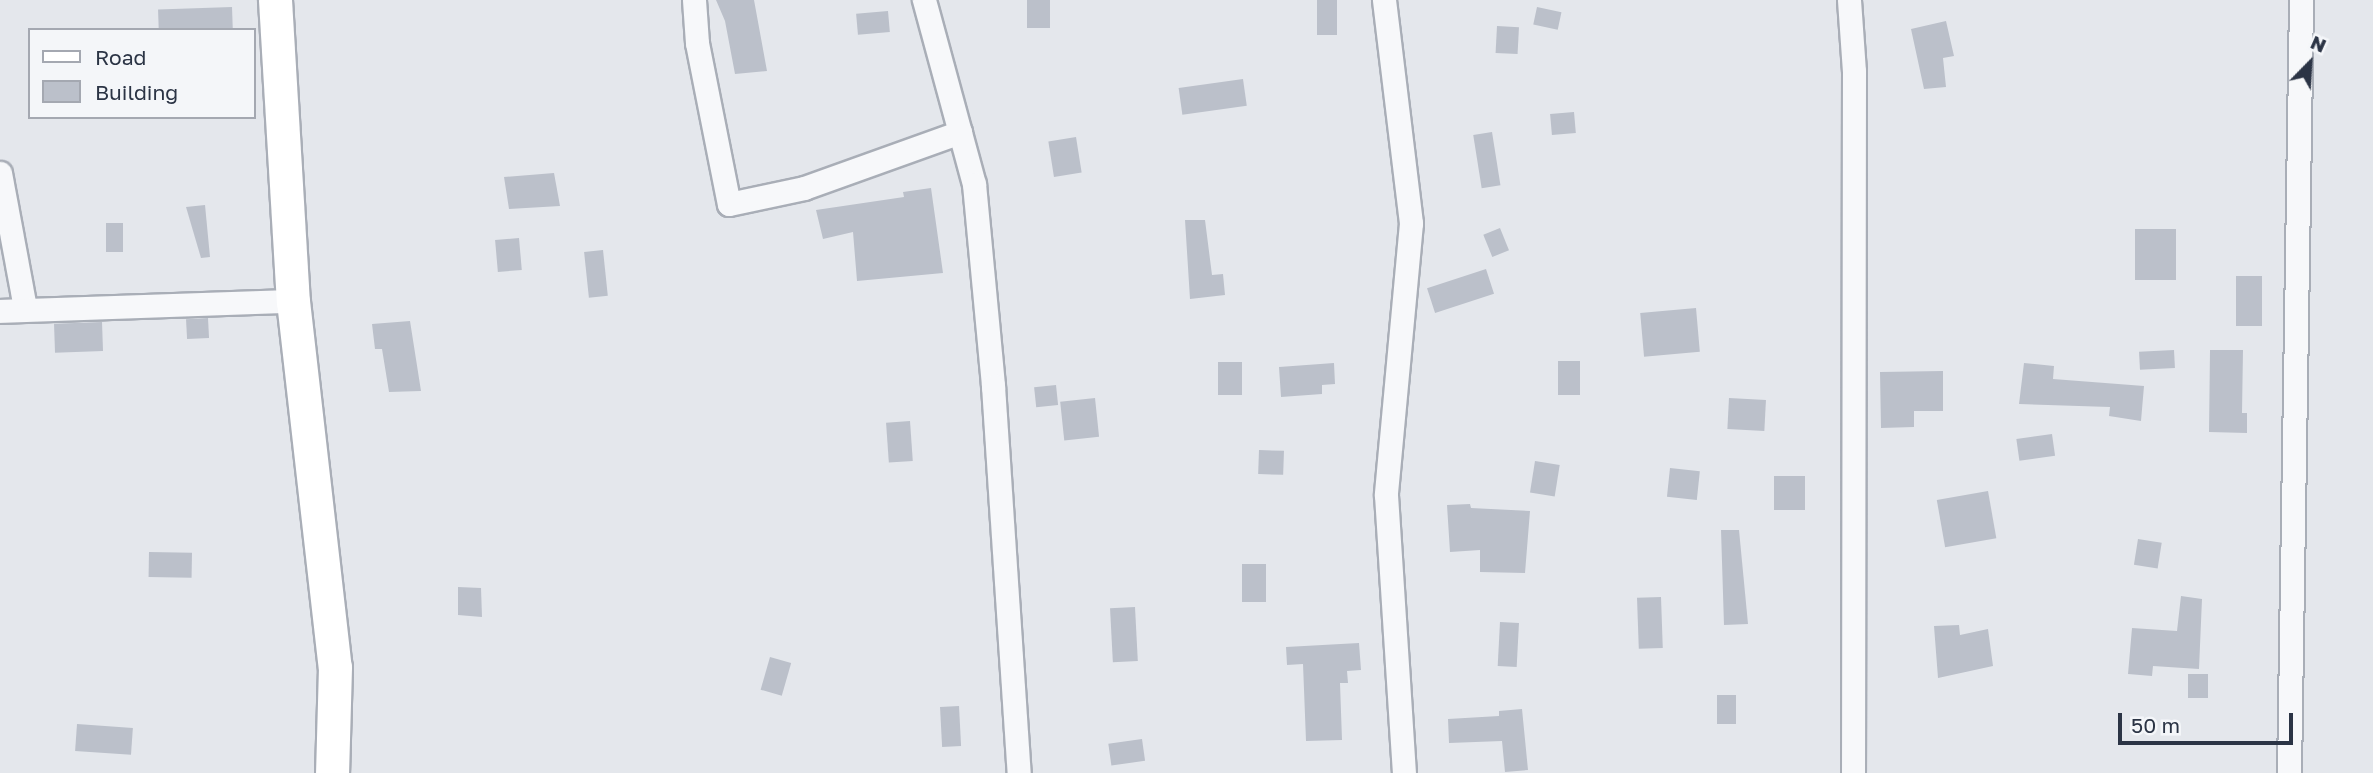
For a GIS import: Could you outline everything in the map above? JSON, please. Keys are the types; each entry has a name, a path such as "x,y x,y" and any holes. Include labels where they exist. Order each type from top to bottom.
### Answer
{"street":[{"path":"275,0 293,301 335,667 332,773"},
{"path":"694,0 697,43 729,204 804,188 960,132"},
{"path":"924,0 974,184 993,386 1019,773"},
{"path":"1384,0 1411,223 1385,495 1404,773"},
{"path":"1849,0 1854,71 1853,773"},
{"path":"2289,773 2301,0"},
{"path":"0,173 25,308"},
{"path":"0,311 25,308 293,301"}],"building":[{"path":"716,0 754,0 767,71 735,74 725,21"},
{"path":"1027,0 1050,0 1050,28 1027,28"},
{"path":"1317,0 1337,0 1337,35 1317,35"},
{"path":"232,7 233,28 159,28 158,10"},
{"path":"1537,7 1561,12 1558,30 1533,25"},
{"path":"888,11 890,32 858,35 856,14"},
{"path":"1946,21 1954,56 1943,58 1946,87 1924,89 1911,29"},
{"path":"1497,26 1519,27 1518,54 1496,53"},
{"path":"1243,79 1247,106 1182,115 1179,88"},
{"path":"1574,112 1576,133 1552,135 1550,114"},
{"path":"1492,132 1500,185 1482,188 1473,135"},
{"path":"1076,137 1082,173 1054,177 1048,141"},
{"path":"554,173 560,206 509,209 504,177"},
{"path":"931,188 943,273 857,281 853,232 823,239 816,210 904,197 903,192"},
{"path":"205,205 210,257 201,258 186,207"},
{"path":"1185,220 1205,220 1212,275 1223,274 1225,295 1190,299"},
{"path":"106,223 123,223 123,252 106,252"},
{"path":"1500,228 1509,250 1492,257 1483,235"},
{"path":"2135,229 2176,229 2176,280 2135,280"},
{"path":"519,238 522,270 498,272 495,240"},
{"path":"603,250 608,296 589,298 584,252"},
{"path":"1486,269 1494,294 1435,313 1427,288"},
{"path":"2236,276 2262,276 2262,326 2236,326"},
{"path":"1696,308 1700,352 1644,357 1640,313"},
{"path":"208,318 209,338 187,339 186,319"},
{"path":"410,321 421,391 389,392 382,349 375,349 372,324"},
{"path":"102,322 103,351 55,353 54,324"},
{"path":"2174,350 2175,368 2140,370 2139,352"},
{"path":"2210,350 2243,350 2242,413 2247,413 2247,433 2209,432"},
{"path":"1558,361 1580,361 1580,395 1558,395"},
{"path":"1218,362 1242,362 1242,395 1218,395"},
{"path":"1334,363 1335,384 1322,385 1322,394 1281,397 1279,367"},
{"path":"2024,363 2054,366 2053,379 2144,386 2141,421 2109,416 2110,407 2019,404"},
{"path":"1943,371 1943,411 1914,411 1914,427 1881,428 1880,372"},
{"path":"1056,385 1058,405 1036,407 1034,387"},
{"path":"1095,398 1099,437 1064,440 1060,402"},
{"path":"1729,398 1766,400 1764,431 1727,429"},
{"path":"910,421 913,461 889,463 886,423"},
{"path":"2052,434 2055,456 2019,461 2016,439"},
{"path":"1259,450 1284,451 1283,475 1258,474"},
{"path":"1535,461 1560,465 1555,497 1530,493"},
{"path":"1670,468 1700,471 1697,500 1667,497"},
{"path":"1774,476 1805,476 1805,510 1774,510"},
{"path":"1988,491 1996,538 1945,547 1937,500"},
{"path":"1470,504 1471,508 1530,511 1525,573 1480,572 1480,550 1450,552 1447,505"},
{"path":"1721,530 1739,530 1748,624 1724,625"},
{"path":"2138,539 2162,543 2158,568 2134,565"},
{"path":"149,552 192,553 192,578 149,577"},
{"path":"1242,564 1266,564 1266,602 1242,602"},
{"path":"458,587 481,588 482,617 458,615"},
{"path":"2181,596 2202,599 2199,669 2153,666 2152,676 2128,674 2132,628 2177,631"},
{"path":"1661,597 1663,648 1639,649 1637,598"},
{"path":"1135,607 1138,661 1113,662 1110,608"},
{"path":"1500,622 1519,623 1517,667 1498,666"},
{"path":"1959,625 1960,635 1988,629 1993,666 1938,678 1934,626"},
{"path":"1359,643 1361,670 1347,671 1348,683 1340,683 1342,740 1306,741 1303,664 1287,665 1286,647"},
{"path":"770,657 791,663 782,696 761,690"},
{"path":"2188,674 2208,674 2208,698 2188,698"},
{"path":"1717,695 1736,695 1736,724 1717,724"},
{"path":"959,706 961,746 942,747 940,707"},
{"path":"1522,709 1528,770 1505,772 1502,741 1449,743 1448,719 1499,716 1499,711"},
{"path":"77,724 133,728 131,755 75,751"},
{"path":"1142,739 1145,761 1111,766 1108,744"}]}
